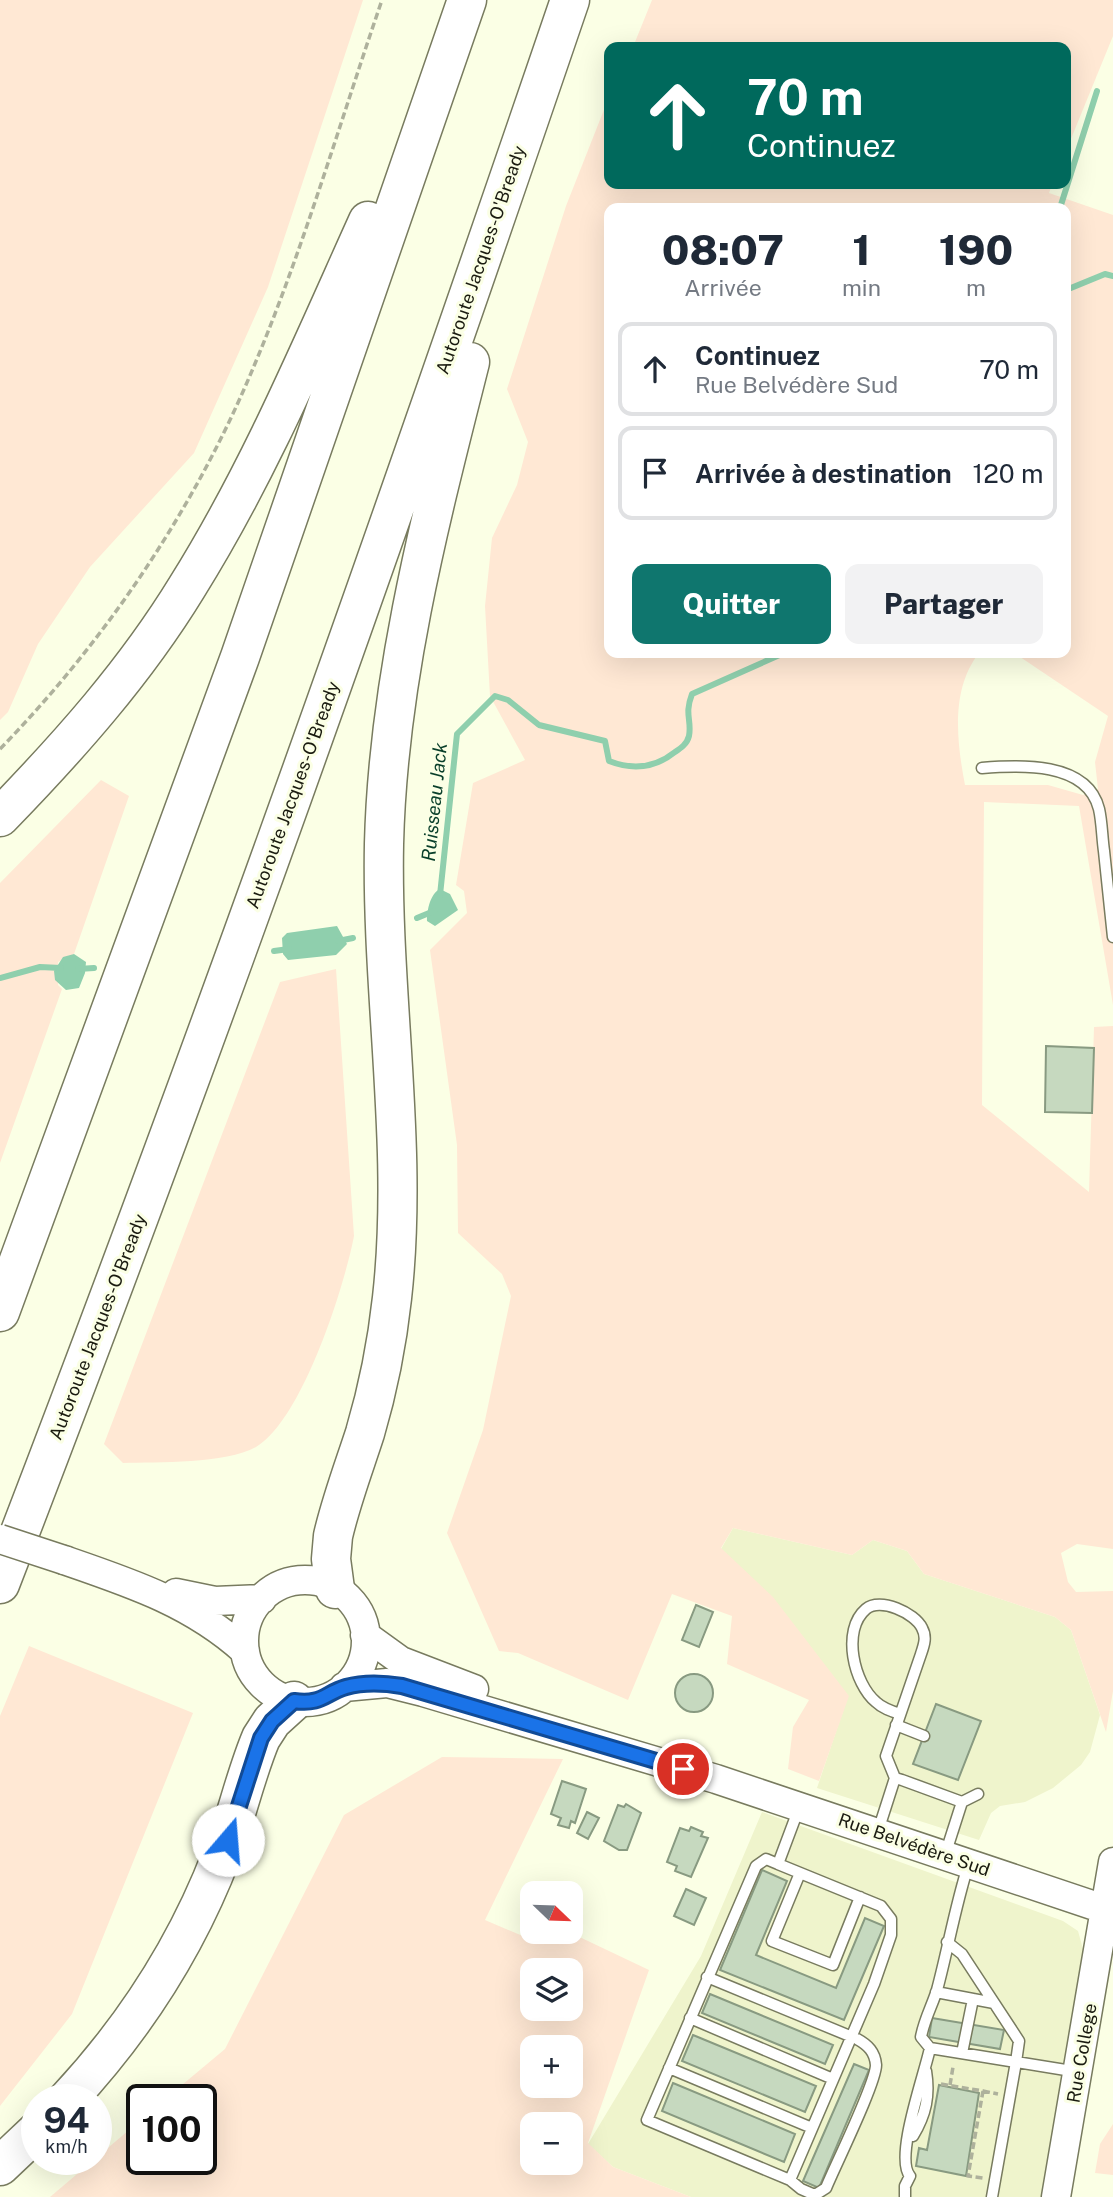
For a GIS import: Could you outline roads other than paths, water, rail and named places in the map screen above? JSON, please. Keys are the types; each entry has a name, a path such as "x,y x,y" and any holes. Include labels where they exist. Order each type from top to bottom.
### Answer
{"highway":[{"name":"Autoroute Jacques-O'Bready","path":"0,1584 143,1208 283,825 570,0"},
{"path":"0,817 111,694 160,629 211,548 315,339 464,8"},
{"path":"0,1312 240,657 464,8"},
{"path":"335,1589 331,1559 333,1536 375,1394 394,1271 397,1190 384,875 389,772 397,699 422,557 531,113"},
{"path":"80,2084 126,2029 175,1955 218,1864 261,1738 272,1721 294,1701"},
{"path":"0,2166 21,2146"}],"street":[{"path":"0,1539 118,1579 204,1618 245,1651"},
{"path":"118,1579 206,1600 262,1599"},
{"path":"300,1581 315,1581 335,1589 356,1608 365,1635 361,1664 344,1688 320,1700 294,1701 264,1686 251,1670 245,1651 247,1623 262,1599 279,1586 300,1581"},
{"name":"Rue Belvédère Sud","path":"365,1635 392,1655 420,1669 716,1779 1109,1911"},
{"name":"Rue Belvédère Sud","path":"344,1688 377,1683 408,1688 716,1779"},
{"name":"Rue College","path":"1056,2197 1109,1911 1113,1862"}],"lane":[{"path":"982,768 1019,765 1048,769 1066,774 1086,786 1099,808 1113,937"},
{"path":"877,1833 895,1777 886,1756 898,1720 921,1654 924,1633 913,1617 885,1606 873,1605 862,1613 853,1636 852,1659 874,1701 898,1720 924,1736"},
{"path":"895,1777 962,1802 978,1794"},
{"path":"962,1802 947,1942 936,1992 926,2014 921,2036 930,2048 1079,2072"},
{"path":"778,1864 800,1807"},
{"path":"707,1977 851,2037 872,2050 876,2066 874,2076 824,2191 811,2194 790,2180 647,2120 707,1977 756,1867 766,1859 886,1910 892,1930 851,2037 790,2180"},
{"path":"800,1873 772,1941 833,1965 860,1897"},
{"path":"947,1942 962,1954 1019,2041 992,2197"},
{"path":"936,1992 994,2003"},
{"path":"962,2053 973,1999"},
{"path":"690,2018 833,2079"},
{"path":"905,2197 909,2176 903,2162 916,2090 926,2068 930,2048"},
{"path":"669,2068 812,2128"}],"waterway":[{"path":"1071,173 1097,91"},
{"path":"1062,203 1066,189"},
{"name":"Ruisseau Jack","path":"1071,288 1105,274 1113,276"},
{"name":"Ruisseau Jack","path":"440,895 457,734 495,696 508,700 539,725 605,741 609,761 626,766 643,766 667,757 687,741 692,694 773,658"},
{"name":"Ruisseau Jack","path":"417,918 434,911"},
{"name":"Ruisseau Jack","path":"338,941 353,938"},
{"name":"Ruisseau Jack","path":"274,951 289,949"},
{"name":"Ruisseau Jack","path":"0,978 40,967 61,968"},
{"name":"Ruisseau Jack","path":"78,969 94,968"}]}
